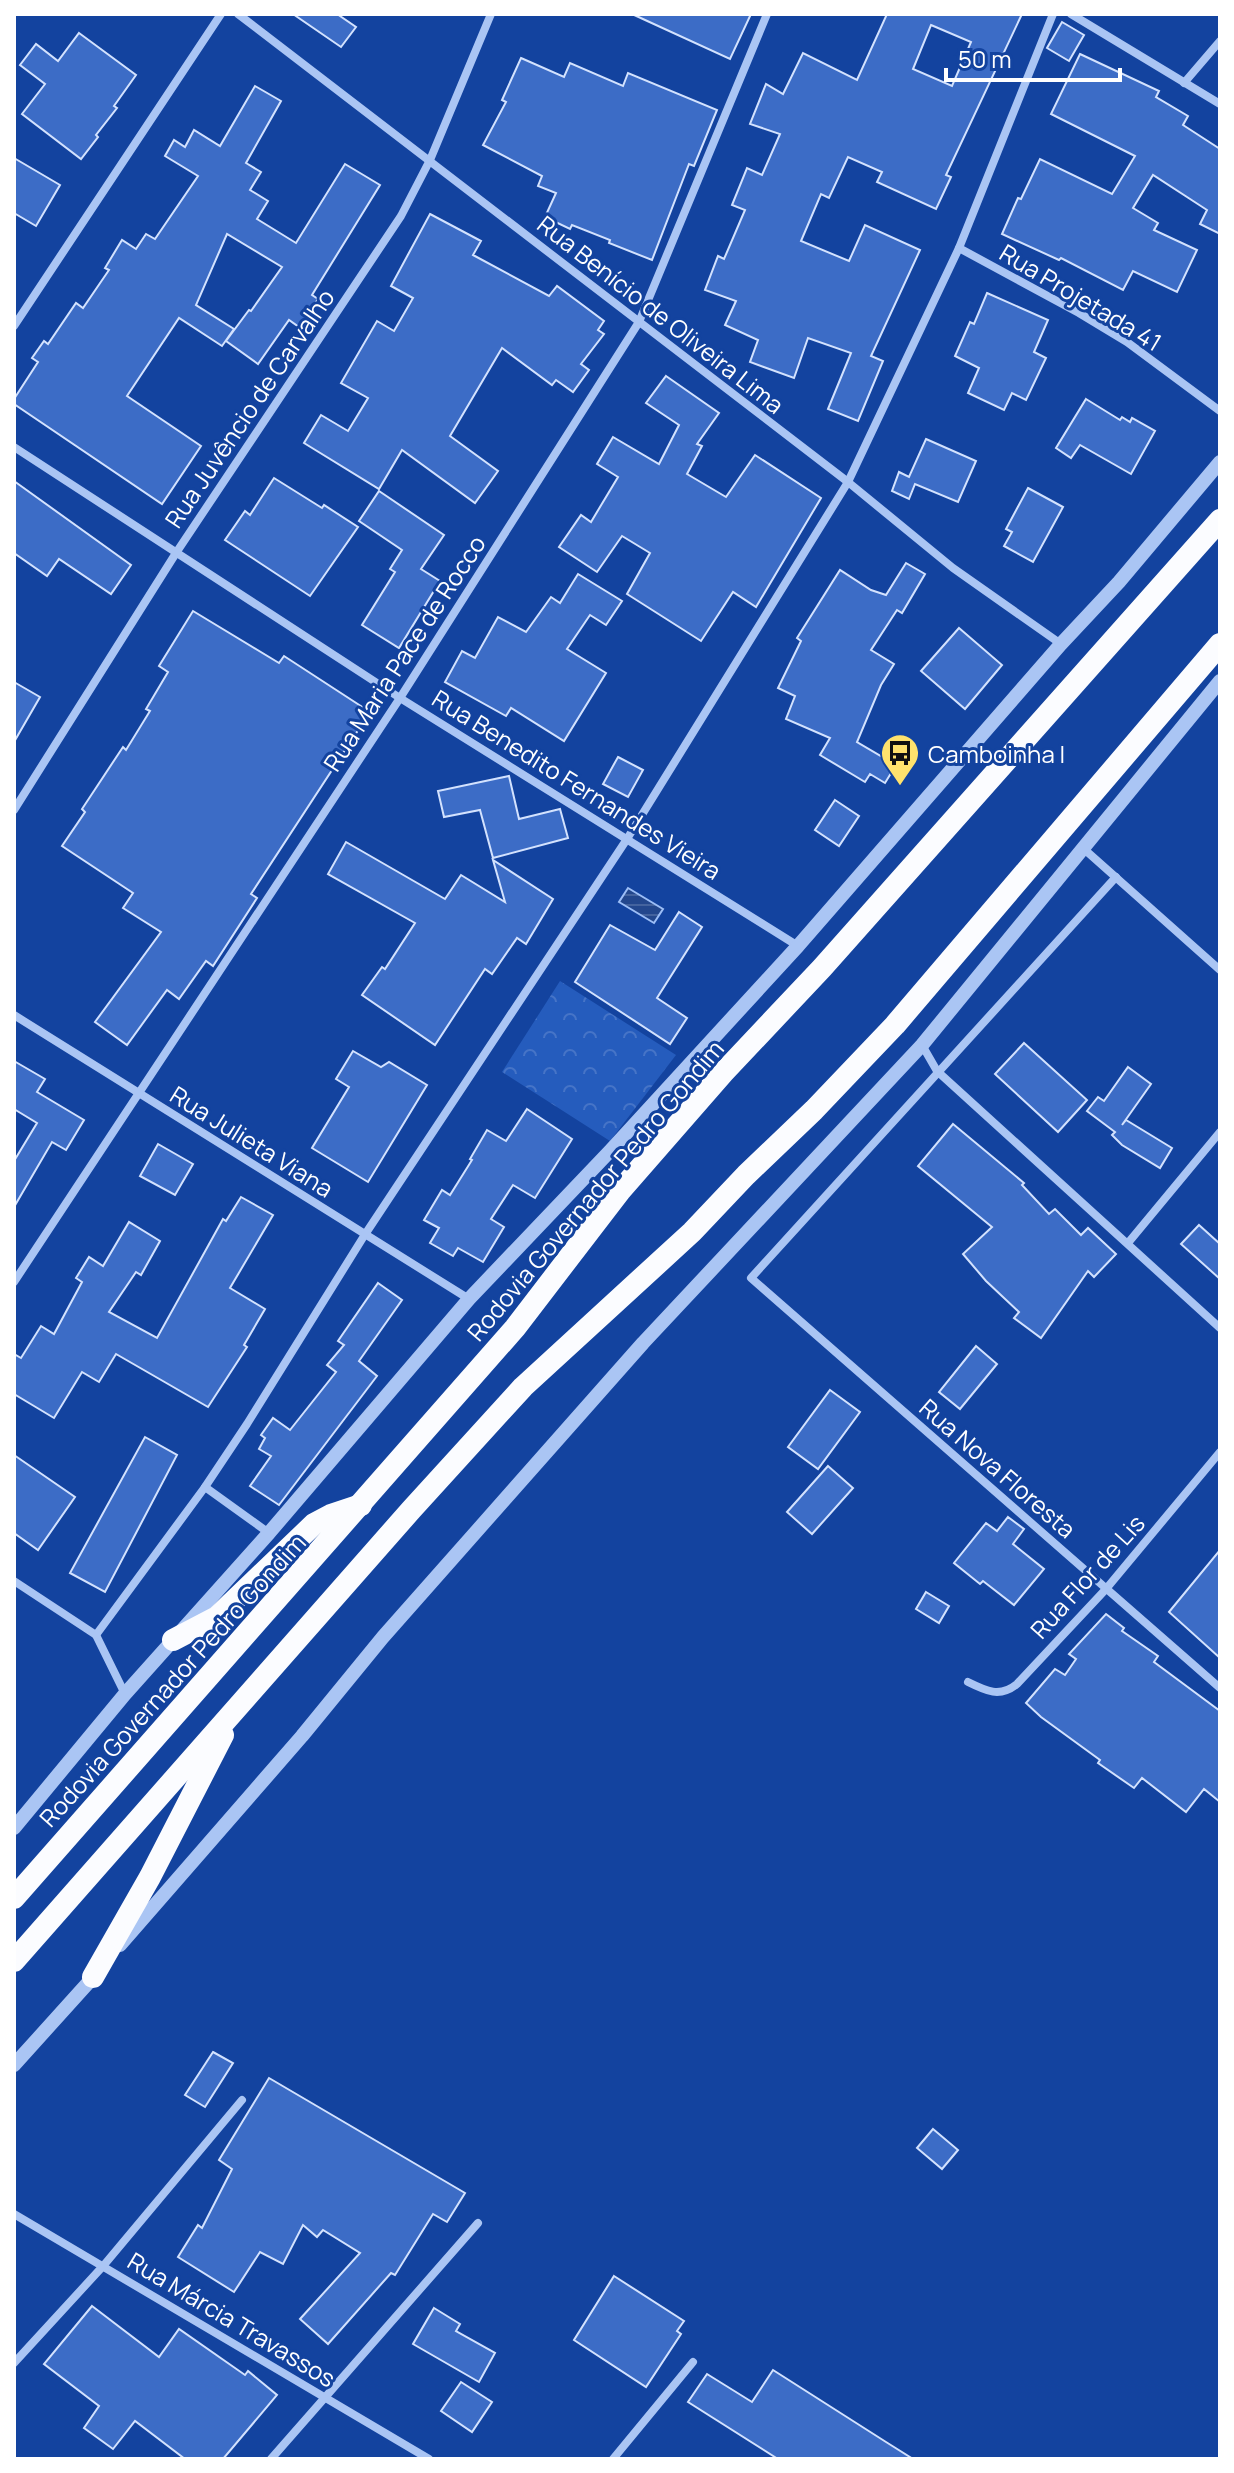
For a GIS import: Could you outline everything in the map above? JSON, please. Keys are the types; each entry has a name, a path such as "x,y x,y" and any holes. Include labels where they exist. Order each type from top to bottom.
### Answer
{"highway":[{"name":"Rodovia Governador Pedro Gondim","path":"14,1898 515,1328 620,1191 723,1073 822,968 1220,520"},
{"path":"14,1961 523,1387 692,1232 895,1025 1220,644"},
{"path":"173,1640 217,1617 314,1524 362,1505"},
{"path":"93,1977 162,1855 237,1706"}],"street":[{"path":"14,326 221,14"},
{"name":"Rua Benício de Oliveira Lima","path":"238,14 848,482 953,568 1061,644"},
{"name":"Rua Juvêncio de Carvalho","path":"14,810 176,553 401,216 430,160 491,14"},
{"name":"Rua Maria Pace de Rocco","path":"14,1282 400,698 639,322 767,14"},
{"path":"96,1635 205,1487 364,1236 627,839 848,482 959,248 1053,14"},
{"path":"1071,14 1220,104"},
{"path":"1184,83 1220,41"},
{"name":"Rua Projetada 41","path":"959,248 1127,342 1220,411"},
{"name":"Rua Benedito Fernandes Vieira","path":"14,447 400,698 798,946"},
{"path":"14,1828 125,1694 269,1533 469,1299 798,946 1061,644 1119,582 1220,462"},
{"path":"14,2065 302,1736 383,1637 643,1343 922,1045 1220,681"},
{"path":"1084,849 1220,970"},
{"path":"937,1071 1116,877"},
{"name":"Rua Julieta Viana","path":"14,1015 469,1299"},
{"path":"922,1045 937,1071 1220,1328"},
{"name":"Rua Nova Floresta","path":"937,1071 751,1278 1220,1688"},
{"path":"1128,1243 1220,1132"},
{"name":"Rua Flor de Lis","path":"968,1682 988,1692 1009,1690 1106,1589 1220,1452"},
{"path":"205,1487 269,1533"},
{"path":"14,1581 96,1635 125,1694"},
{"path":"14,2363 104,2265 242,2100"},
{"name":"Rua Márcia Travassos","path":"14,2214 429,2459"},
{"path":"271,2459 478,2223"},
{"path":"613,2459 693,2362"}],"green space":[{"path":"560,981 676,1055 610,1141 502,1072"}],"shaded area":[{"path":"628,888 663,909 654,923 619,902"}],"building":[{"path":"293,14 337,14 356,27 341,47"},
{"path":"632,14 751,14 730,59"},
{"path":"887,14 1022,14 946,175 951,177 936,209 877,182 882,172 848,157 829,198 821,194 801,241 849,261 865,225 920,250 871,356 883,361 858,421 828,409 851,353 808,338 794,378 750,362 758,340 725,325 736,301 705,290 718,256 724,259 745,210 732,205 747,168 762,175 780,134 750,124 766,84 783,94 803,53 857,80","holes":["931,25 971,42 952,86 913,69"]},
{"path":"1062,22 1084,35 1069,61 1047,48"},
{"path":"79,33 136,75 81,159 22,114 45,84 20,65 36,44 58,61"},
{"path":"1080,54 1159,91 1156,97 1188,116 1183,125 1220,149 1220,234 1200,224 1207,210 1153,175 1133,208 1158,223 1154,230 1197,250 1177,292 1133,271 1123,290 1061,258 1059,260 1002,234 1040,159 1112,194 1135,156 1051,114"},
{"path":"521,58 564,77 570,63 623,86 628,73 717,110 694,166 689,164 652,260 609,243 610,240 572,225 570,229 545,217 556,193 538,186 542,176 483,145 506,102 502,100"},
{"path":"255,86 281,101 246,163 261,172 250,190 268,201 257,219 296,243 345,164 380,185 312,295 318,299 299,327 289,320 258,364 226,341 282,267 227,234 196,305 234,329 222,346 179,318 127,396 201,446 162,504 14,404 14,399 38,362 32,358 44,341 48,344 76,303 83,308 109,270 105,268 122,240 136,249 146,234 155,239 198,176 165,156 174,140 185,147 194,130 220,146"},
{"path":"14,158 60,185 36,226 14,213"},
{"path":"430,214 481,241 473,255 549,296 557,286 604,321 598,330 604,334 581,364 589,370 573,392 556,380 552,385 502,348 450,436 498,471 475,503 402,450 379,489 304,443 321,415 348,431 368,398 341,383 377,321 394,331 413,298 391,286"},
{"path":"987,293 1048,320 1034,352 1046,358 1026,400 1012,393 1004,410 968,393 979,368 955,356 970,322 974,324"},
{"path":"666,376 719,413 697,444 702,446 687,474 726,497 755,455 821,498 756,607 733,592 701,641 627,594 650,553 622,536 597,572 559,547 581,515 591,522 618,477 597,464 613,437 659,464 679,425 646,403"},
{"path":"1086,399 1120,420 1122,417 1130,422 1132,418 1155,431 1131,474 1080,445 1071,458 1056,448"},
{"path":"926,439 976,461 958,502 915,484 909,499 892,491 899,472 909,477"},
{"path":"274,478 358,527 310,596 225,540 245,511 250,515"},
{"path":"14,481 131,565 111,594 59,559 47,576 14,553"},
{"path":"1028,488 1063,507 1033,562 1004,546 1012,532 1006,529"},
{"path":"379,491 444,535 421,569 440,581 399,648 362,625 395,572 390,569 402,550 359,521"},
{"path":"906,563 925,574 902,613 897,610 871,650 894,664 881,685 857,742 896,765 885,783 870,774 865,782 820,755 830,738 786,719 795,696 778,688 801,641 797,638 840,570 871,590 886,595"},
{"path":"578,574 622,601 606,625 590,615 567,649 606,673 564,741 511,708 506,716 445,682 462,651 475,658 498,617 526,632 551,597 560,603"},
{"path":"193,611 279,663 284,656 370,712 251,894 257,898 213,966 206,961 179,999 167,990 127,1045 95,1022 161,932 123,908 133,893 62,846 85,812 82,809 123,747 126,750 150,711 146,709 168,672 159,666"},
{"path":"959,628 1002,665 965,709 921,671"},
{"path":"14,682 40,697 14,742"},
{"path":"618,757 643,770 628,797 603,784"},
{"path":"509,776 519,819 560,809 568,838 493,858 480,810 444,817 438,791"},
{"path":"835,800 859,816 839,846 815,830"},
{"path":"346,842 445,899 461,875 505,902 493,860 553,899 526,944 517,938 492,974 485,969 435,1045 362,995 382,967 385,969 415,923 328,874"},
{"path":"679,912 702,927 657,998 687,1018 670,1044 575,982 610,925 655,950"},
{"path":"1024,1043 1087,1100 1058,1132 995,1074"},
{"path":"353,1051 381,1067 389,1062 427,1085 368,1182 312,1148 349,1087 336,1079"},
{"path":"14,1061 45,1079 37,1092 84,1120 66,1150 52,1142 14,1207 14,1161 37,1123 14,1109"},
{"path":"1128,1067 1151,1084 1122,1125 1126,1120 1172,1148 1160,1168 1122,1145 1112,1135 1115,1132 1087,1111 1098,1097 1104,1101"},
{"path":"527,1109 572,1139 535,1198 513,1185 491,1219 504,1227 483,1262 458,1248 453,1256 430,1243 439,1228 424,1220 442,1190 450,1195 487,1130 506,1141"},
{"path":"953,1124 1024,1183 1022,1185 1049,1214 1055,1209 1081,1235 1088,1228 1116,1254 1094,1277 1088,1271 1041,1338 1014,1318 1019,1312 963,1254 992,1227 918,1166"},
{"path":"158,1144 193,1164 175,1195 140,1176"},
{"path":"241,1197 273,1215 230,1288 265,1309 244,1345 247,1347 208,1407 116,1354 99,1382 82,1372 54,1418 14,1394 14,1354 21,1358 41,1326 54,1334 82,1282 76,1278 89,1257 103,1266 129,1222 160,1241 141,1275 136,1272 109,1312 157,1338 223,1219 226,1221"},
{"path":"1199,1225 1220,1244 1220,1279 1181,1244"},
{"path":"378,1283 402,1300 359,1361 377,1376 279,1505 250,1486 271,1456 259,1449 265,1438 261,1435 273,1418 290,1430 336,1372 327,1365 344,1345 338,1341"},
{"path":"976,1346 997,1364 960,1409 939,1392"},
{"path":"830,1390 860,1412 818,1469 788,1447"},
{"path":"145,1437 177,1455 105,1592 70,1573"},
{"path":"14,1455 75,1497 38,1550 14,1533"},
{"path":"828,1466 853,1488 812,1534 787,1512"},
{"path":"1008,1517 1024,1529 1013,1544 1044,1569 1014,1605 954,1563 986,1523 997,1531"},
{"path":"1220,1550 1220,1658 1169,1612"},
{"path":"926,1592 949,1606 939,1623 916,1609"},
{"path":"1106,1614 1124,1628 1122,1631 1158,1656 1154,1662 1220,1711 1220,1802 1204,1789 1186,1812 1142,1778 1134,1788 1098,1763 1100,1760 1026,1703 1055,1669 1065,1675 1076,1659 1069,1654"},
{"path":"213,2052 233,2063 205,2107 185,2095"},
{"path":"269,2078 465,2193 447,2222 433,2214 395,2275 391,2273 328,2344 300,2319 360,2253 323,2230 317,2237 303,2225 283,2264 260,2252 234,2292 178,2257 198,2225 202,2228 232,2169 219,2160"},
{"path":"933,2129 958,2150 942,2169 917,2148"},
{"path":"614,2276 684,2321 677,2331 681,2334 646,2387 574,2340"},
{"path":"92,2306 159,2357 179,2329 245,2375 248,2371 277,2395 223,2459 185,2459 135,2421 113,2449 84,2428 99,2406 44,2364"},
{"path":"434,2308 460,2324 456,2331 495,2353 479,2382 413,2344"},
{"path":"773,2370 913,2459 778,2459 688,2402 707,2374 752,2402"},
{"path":"461,2382 492,2402 472,2432 441,2411"}],"place":[{"name":"Camboinha I","path":"900,787"}]}
